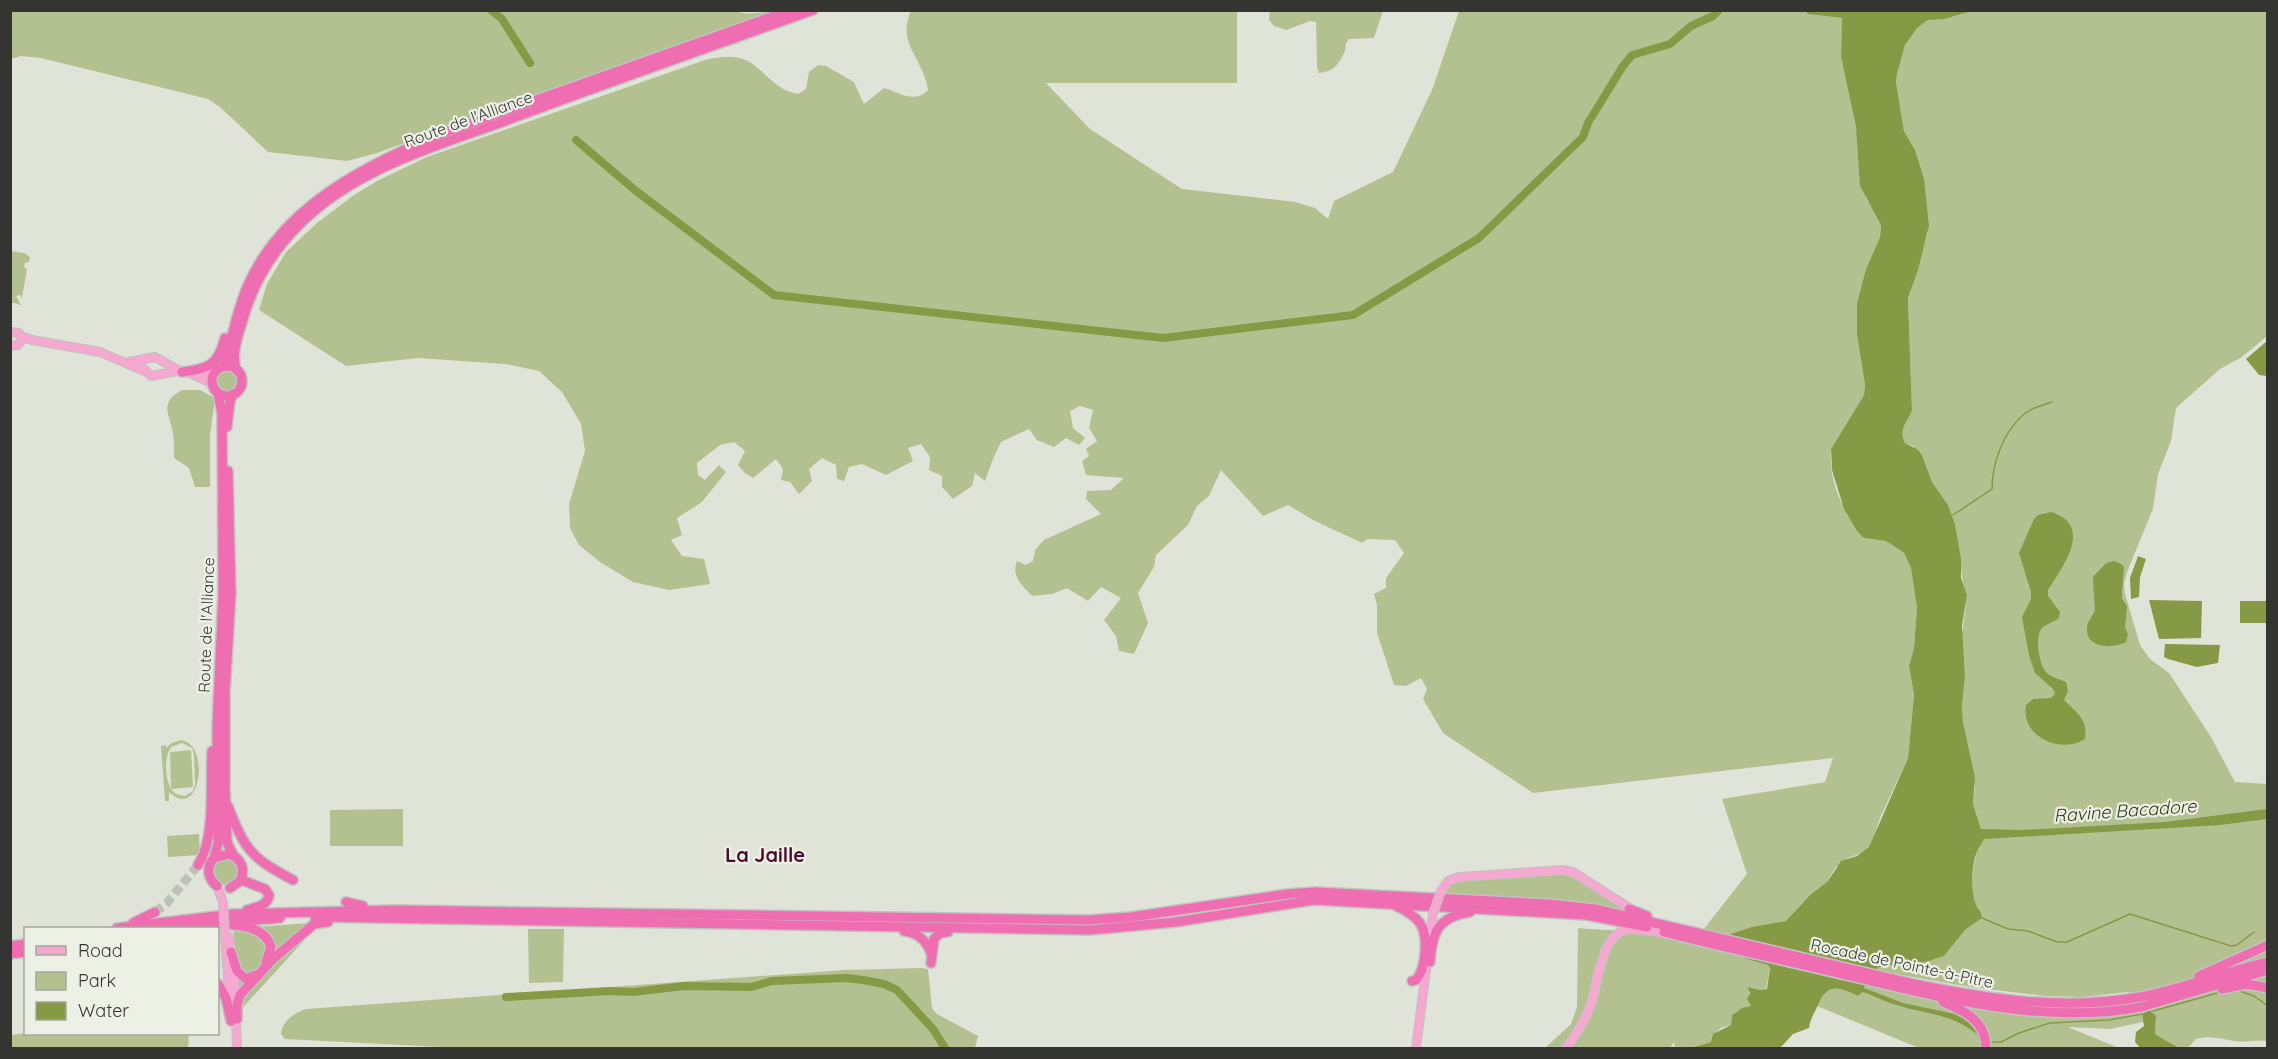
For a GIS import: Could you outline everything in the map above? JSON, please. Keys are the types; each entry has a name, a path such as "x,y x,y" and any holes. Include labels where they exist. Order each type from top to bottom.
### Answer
{"highway":[{"name":"Route de l'Alliance","path":"224,367 244,295 253,273 268,250 312,203 347,179 392,155 443,133 791,10"},
{"name":"Route de l'Alliance","path":"236,369 234,350 247,306 258,280 272,257 284,241 316,210 351,184 396,161 813,10"},
{"path":"185,373 202,369 216,360 222,349 232,315 244,295"},
{"path":"224,367 236,369 242,384 233,394 225,396 215,389 215,373 224,367"},
{"name":"Route de l'Alliance","path":"215,389 222,414 223,594 217,726 218,844 208,872 210,879 217,886"},
{"name":"Route de l'Alliance","path":"230,888 238,883 243,875 242,866 227,842 225,798 225,693 231,594 227,421 233,394"},
{"path":"198,865 207,848 210,833 215,687 221,644"},
{"path":"225,798 238,831 249,849 264,864 294,880"},
{"path":"214,858 224,854 234,855"},
{"path":"233,914 258,907 268,900 269,895 265,889 244,881"},
{"path":"177,927 280,918 395,914 675,923 1099,920 1316,892 1573,906 1634,917 1674,931"},
{"path":"857,927 1090,930 1131,927 1314,900 1532,912 1614,919 1674,931"},
{"path":"346,902 395,914"},
{"path":"1391,904 1411,914 1424,932 1425,946 1421,975 1412,981"},
{"path":"1629,909 1708,937"},
{"path":"706,916 746,910"},
{"path":"775,910 780,913 857,927 911,932 924,940 931,958 934,939 940,933 1017,930"},
{"path":"1430,962 1439,925 1455,915 1468,911 1532,912"},
{"path":"124,927 155,912"},
{"path":"130,927 233,914 706,916 839,922"},
{"path":"234,1020 237,1002 242,993 273,959 314,924 395,914"},
{"path":"784,932 839,922"},
{"path":"675,923 699,927 735,928 744,933"},
{"path":"207,927 231,925 252,928 266,936 271,947 265,964 248,979 239,975 231,952"},
{"name":"Rocade de Pointe-à-Pitre","path":"1674,931 2017,1010 2067,1014 2122,1010 2161,1002 2268,970"},
{"path":"2167,990 2268,945"},
{"name":"Rocade de Pointe-à-Pitre","path":"1914,988 2015,1001 2070,1004 2116,1001 2167,990 2268,962"},
{"path":"2161,1002 2247,984 2268,988"},
{"path":"219,986 234,1020"},
{"path":"1914,988 1974,1018 1983,1030 1986,1048"}],"main road":[{"path":"10,332 17,332 21,340"},
{"path":"21,340 87,349 144,370 148,375 215,373"},
{"path":"10,346 16,346 21,340"},
{"path":"122,362 153,357 215,389"},
{"path":"144,370 145,360"},
{"path":"156,375 162,368 160,360"},
{"path":"1416,1048 1433,914 1441,891 1448,881 1459,877 1563,870 1572,872 1629,909 1674,931"},
{"path":"217,886 225,902"},
{"path":"230,888 225,902 234,1020"},
{"path":"1566,1048 1576,1034 1590,1005 1605,952 1612,939 1625,930 1674,931"},
{"path":"227,938 231,952 235,1048"},
{"path":"2247,984 2268,993"}],"green space":[{"path":"733,10 750,13 780,11 664,49 377,153 347,161 268,152 220,107 208,99 41,58 21,56 11,59 11,11"},
{"path":"911,11 1237,11 1237,83 1046,83 1090,129 1182,189 1295,202 1315,208 1328,219 1334,201 1393,172 1432,90 1459,11 1846,11 1842,14 1841,57 1856,127 1866,198 1881,225 1880,237 1866,269 1857,303 1857,335 1865,385 1864,395 1831,449 1832,473 1844,508 1864,538 1886,541 1904,553 1911,567 1917,608 1914,648 1909,666 1914,695 1908,758 1880,818 1871,845 1862,853 1848,858 1835,868 1828,881 1810,895 1786,921 1731,936 1703,930 1747,874 1722,799 1825,782 1833,758 1533,793 1443,733 1423,699 1427,689 1421,678 1406,686 1394,685 1377,633 1377,605 1374,594 1386,588 1386,578 1404,553 1395,540 1368,539 1362,543 1313,520 1288,505 1263,516 1221,470 1209,496 1197,506 1188,525 1156,555 1154,567 1138,593 1148,623 1134,654 1119,651 1116,636 1104,620 1121,598 1101,587 1088,601 1067,588 1052,594 1032,596 1018,580 1015,572 1017,561 1026,565 1033,561 1035,550 1044,540 1101,514 1086,499 1087,491 1111,490 1124,478 1086,475 1082,461 1089,456 1086,449 1097,441 1089,428 1093,410 1080,406 1070,411 1073,428 1085,438 1079,445 1066,438 1054,447 1037,440 1029,429 1001,442 985,481 975,473 972,486 953,499 942,487 942,476 929,470 930,457 921,444 908,448 913,461 886,475 862,464 849,467 844,481 837,479 836,465 822,458 809,469 812,481 799,494 790,482 781,480 783,469 776,459 753,478 738,465 745,451 734,442 720,445 697,463 698,475 705,480 719,465 726,472 702,502 677,518 682,535 671,540 682,556 704,559 710,584 669,590 633,582 600,562 579,545 570,528 569,504 585,451 581,424 562,392 539,371 505,364 418,358 346,366 259,310 267,284 286,252 317,223 354,195 379,180 427,157 705,60 724,57 743,59 757,67 781,88 798,94 806,89 809,72 818,65 826,66 854,82 864,104 884,88 912,97 923,94 928,90 926,79 912,51 907,33"},
{"path":"1270,11 1383,11 1374,38 1349,39 1340,61 1328,71 1319,73 1316,22 1310,21 1286,30 1274,26 1269,20"},
{"path":"1973,11 2267,11 2267,336 2242,357 2220,369 2176,408 2171,441 2158,474 2153,509 2124,584 2140,645 2150,659 2169,673 2211,737 2235,782 2267,784 2267,1041 2238,1041 2206,1037 2196,1039 2188,1048 2179,1048 2155,1034 2156,1016 2151,1011 2142,1014 2143,1022 2110,1029 2068,1027 2119,1048 1919,1048 1817,1006 1828,990 1844,989 1856,995 1863,991 1865,984 1973,1009 2051,1018 2088,1018 2125,1014 2158,1005 2128,992 2083,997 2045,996 1970,987 1873,970 1886,965 1913,966 1943,956 1965,930 1982,918 1974,901 1972,877 1977,852 1984,838 1973,804 1975,787 1963,722 1965,678 1961,641 1966,606 1955,524 1948,505 1932,482 1922,455 1913,446 1905,443 1903,438 1904,426 1912,410 1908,298 1928,232 1920,167 1915,150 1904,131 1896,82 1905,45 1916,28 1928,20"},
{"path":"11,251 24,253 30,257 24,267 27,269 22,298 20,295 16,296 21,305 11,302"},
{"path":"227,369 232,370 238,376 238,386 232,392 227,393 222,392 216,386 215,381 216,376 222,370"},
{"path":"182,390 200,390 215,398 210,435 210,487 195,487 189,468 174,458 173,433 167,409 170,399"},
{"path":"181,740 190,745 196,754 199,766 198,779 195,790 189,797 180,799 169,792 169,801 165,801 161,746 166,745 166,748","holes":["182,743 192,748 195,784 193,791 185,796 176,794 167,779 167,756 171,747"]},
{"path":"191,750 193,787 171,789 170,752"},
{"path":"403,809 403,846 330,846 330,810"},
{"path":"199,834 200,855 168,857 167,836"},
{"path":"226,859 235,863 239,872 235,881 226,885 217,881 213,872 217,863"},
{"path":"1557,873 1575,877 1631,914 1443,896 1446,889 1455,882"},
{"path":"321,922 236,1015 225,939 234,938 233,929"},
{"path":"1578,928 1655,935 1750,957 1770,967 1766,989 1748,987 1751,1006 1732,1015 1731,1025 1721,1028 1715,1033 1711,1042 1699,1048 1675,1048 1674,1042 1670,1048 1545,1048 1571,1024 1577,1007"},
{"path":"528,929 564,929 563,982 529,983"},
{"path":"928,969 932,1008 937,1014 978,1036 975,1048 460,1048 285,1039 281,1034 290,1018 306,1009 845,970"},
{"path":"24,1033 24,1035 189,1035 188,1048 11,1048 11,1035"}],"water":[{"path":"1846,10 1973,11 1944,19 1928,20 1917,28 1905,45 1896,82 1904,131 1915,150 1924,179 1929,226 1908,298 1912,410 1904,426 1903,438 1905,443 1917,449 1922,455 1932,482 1948,505 1955,524 1961,559 1961,578 1967,595 1962,626 1965,678 1963,722 1975,778 1973,804 1981,829 2022,830 2165,822 2267,809 2267,819 2220,825 1984,839 1975,858 1972,874 1974,900 1982,918 1965,930 1944,956 1913,966 1886,965 1878,968 1869,975 1864,988 1903,1003 1955,1014 1966,1020 1980,1034 1980,1037 1960,1023 1945,1017 1900,1006 1867,993 1862,992 1858,996 1835,988 1822,998 1809,1028 1793,1034 1780,1048 1692,1048 1711,1042 1713,1034 1731,1025 1732,1015 1742,1008 1751,1006 1747,999 1750,993 1747,987 1767,989 1770,968 1768,965 1744,958 1729,946 1731,934 1752,927 1786,921 1810,895 1828,881 1841,861 1857,856 1869,847 1908,758 1914,695 1909,666 1914,648 1917,608 1911,568 1904,553 1886,541 1864,538 1857,531 1844,509 1832,470 1831,449 1864,395 1865,385 1857,335 1857,303 1866,269 1880,237 1881,225 1860,186 1856,127 1841,57 1842,14"},
{"path":"2267,341 2267,376 2259,375 2246,359"},
{"path":"2051,512 2064,518 2071,527 2073,537 2067,559 2048,590 2048,596 2060,612 2059,618 2042,628 2038,638 2039,652 2042,665 2048,674 2066,682 2068,691 2064,700 2077,713 2085,726 2085,739 2064,745 2044,740 2035,734 2026,716 2026,705 2033,699 2051,698 2055,694 2053,689 2035,673 2029,655 2022,617 2031,599 2031,592 2019,553 2034,519 2038,515"},
{"path":"2138,556 2146,559 2140,577 2139,597 2131,599 2130,578"},
{"path":"2114,561 2124,567 2122,599 2127,606 2125,627 2128,635 2126,642 2107,646 2090,640 2087,627 2095,610 2093,577 2106,563"},
{"path":"2149,600 2202,601 2201,638 2159,639"},
{"path":"2240,601 2267,601 2267,623 2240,623"},
{"path":"2165,644 2220,645 2218,663 2197,667 2168,659 2164,657"},
{"path":"2150,1010 2156,1016 2155,1034 2179,1048 2140,1048 2135,1042 2136,1032 2144,1026 2142,1014"}],"waterway":[{"path":"491,10 502,19 530,63"},
{"path":"576,140 636,191 774,295 1163,338 1353,315 1479,238 1583,137 1588,123 1632,55 1670,44 1691,26 1713,16 1719,10"},
{"path":"1810,10 1852,15"},
{"path":"1953,515 1992,489 1996,459 2015,423 2036,407 2052,402"},
{"path":"1982,918 2008,929 2028,931 2057,942 2067,942 2130,914 2231,946 2237,945 2254,932"},
{"path":"506,997 610,991 633,992 684,986 751,987 772,981 846,978 884,984 897,990 933,1029 945,1048"},
{"path":"2237,990 2254,996 2268,1006"},
{"path":"2153,1011 2221,992"},
{"path":"1991,1042 2001,1042 2019,1033 2050,1023 2109,1020 2142,1014"}],"tunnel":[{"path":"155,912 167,903 198,865"}],"district":[{"name":"La Jaille","path":"765,855"}],"water label":[{"name":"Ravine Bacadore","path":"2125,811"}]}
